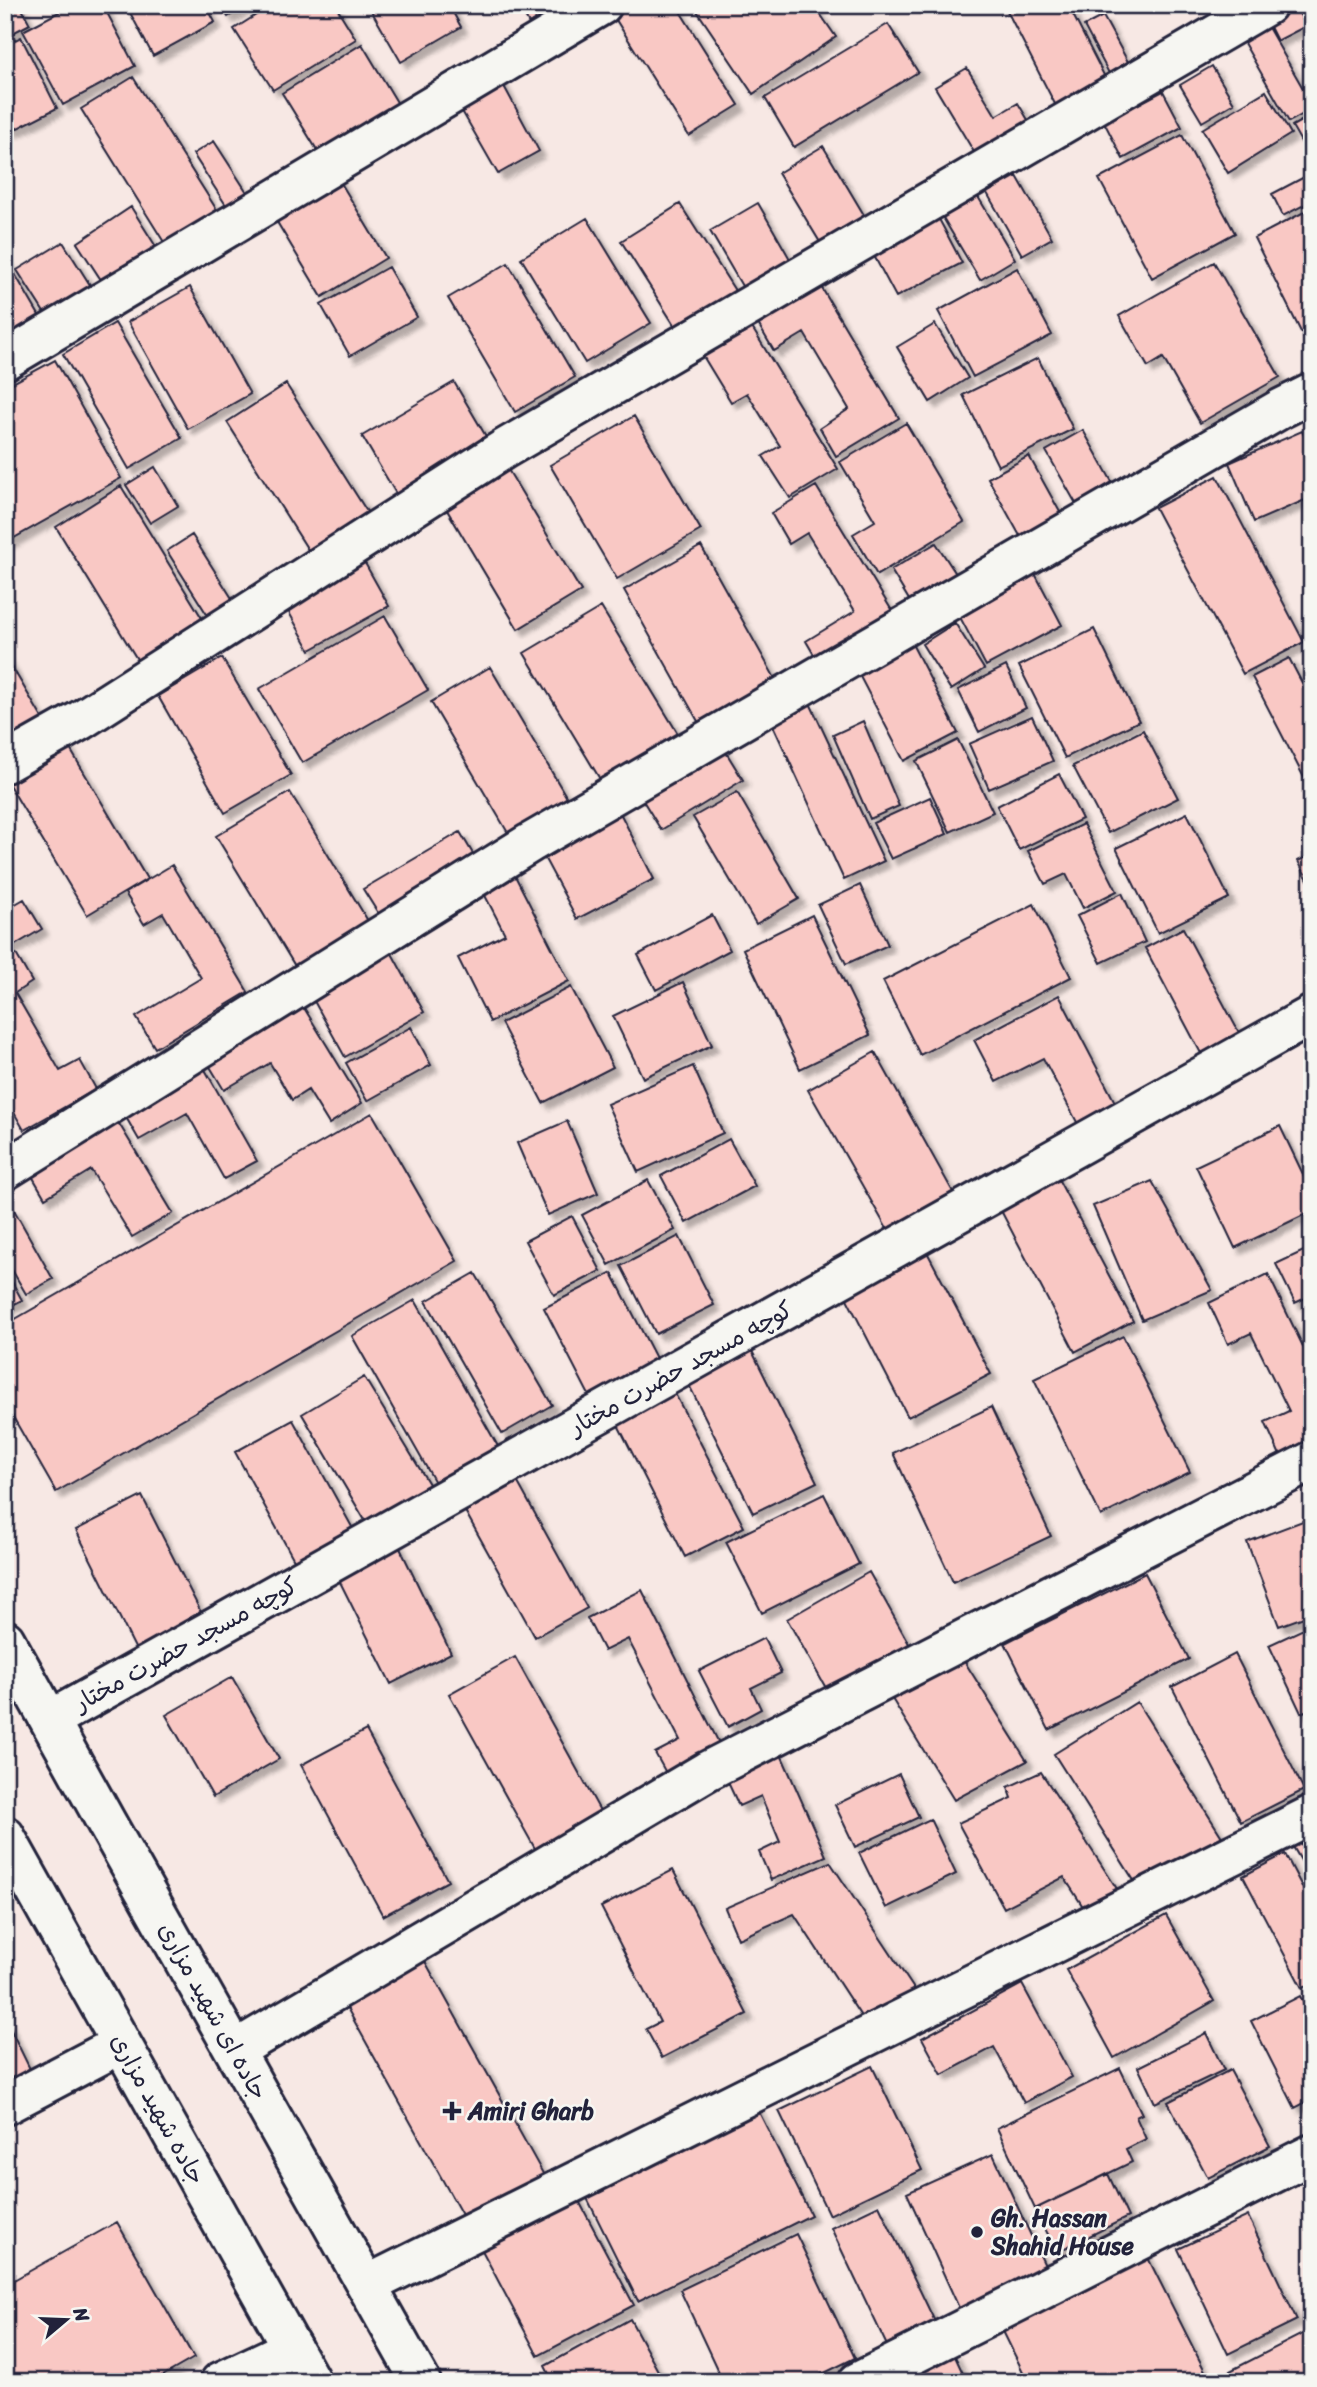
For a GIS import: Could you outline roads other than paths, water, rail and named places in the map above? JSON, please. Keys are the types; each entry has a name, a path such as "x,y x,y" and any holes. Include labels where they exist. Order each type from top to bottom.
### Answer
{"street":[{"path":"5,360 602,5"},
{"path":"5,763 81,720 504,449 1267,5"},
{"path":"5,1170 530,843 1312,393"},
{"name":"کوچه مسجد حضرت مختار","path":"50,1720 1312,1015"},
{"path":"234,2050 708,1771 1312,1461"},
{"name":"جاده ای شهید مزاری","path":"5,1640 421,2382"},
{"path":"367,2285 1312,1815"},
{"name":"جاده شهید مزاری","path":"5,1836 311,2382"},
{"path":"5,2105 121,2043"},
{"path":"858,2382 1312,2154"},
{"path":"220,2382 292,2348"}],"place":[{"name":"Amiri Gharb","path":"452,2111"},
{"name":"Gh. Hassan Shahid House","path":"977,2232"}]}
